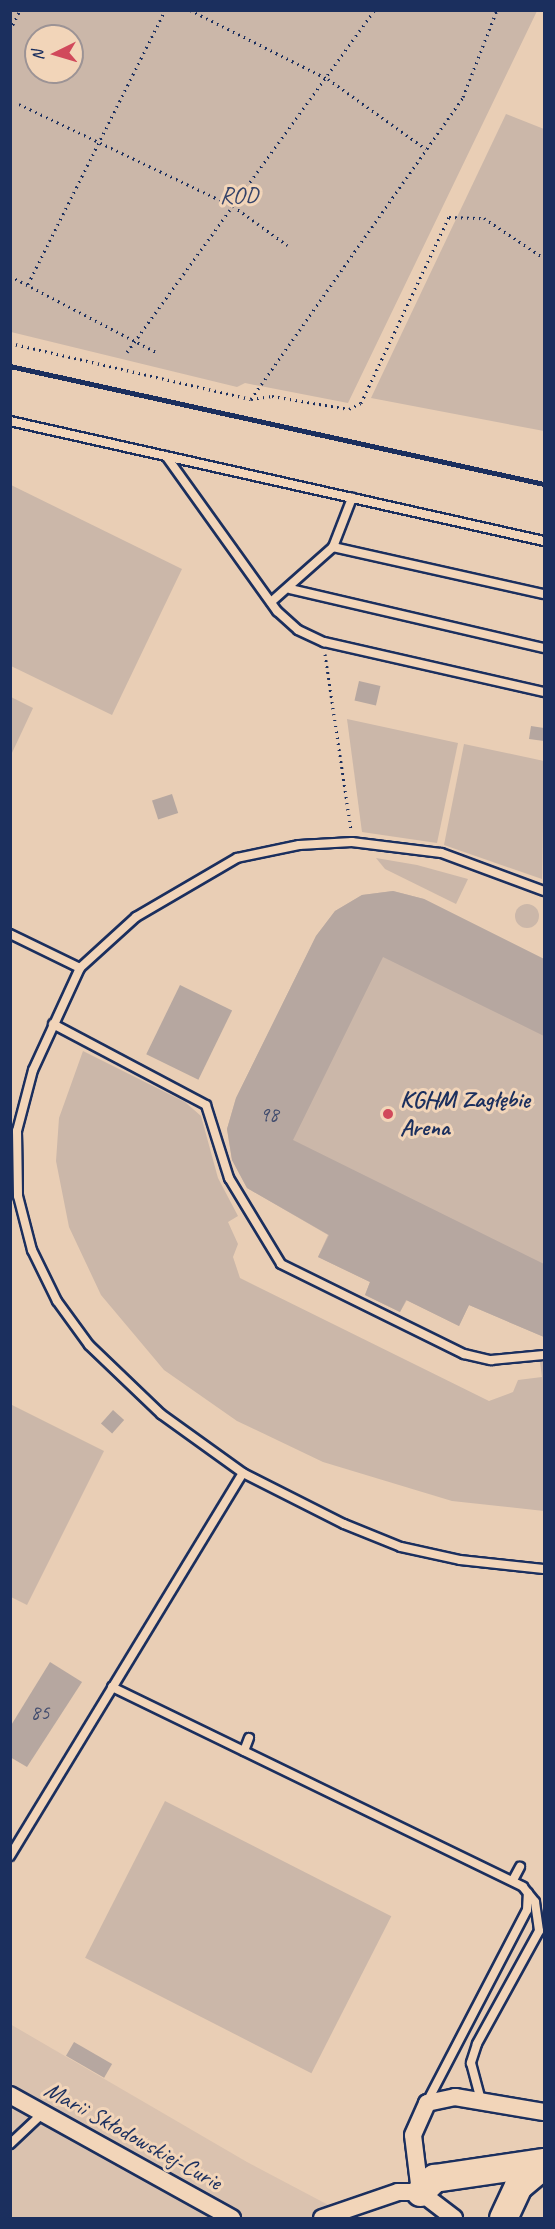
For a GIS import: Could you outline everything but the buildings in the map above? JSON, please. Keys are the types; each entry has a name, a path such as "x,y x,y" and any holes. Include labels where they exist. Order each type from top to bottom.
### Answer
{"main road":[{"path":"420,2192 434,2178 544,2163"},
{"path":"503,2218 518,2186 544,2163"}],"street":[{"name":"Marii Skłodowskiej-Curie","path":"10,2095 232,2218"},
{"path":"420,2192 413,2135 427,2103 455,2097 544,2112"},
{"path":"322,2218 375,2196 420,2192 454,2218"}],"lane":[{"path":"10,421 544,541"},
{"path":"166,456 271,602 298,630 324,642 544,692"},
{"path":"271,602 290,589 333,547 351,498"},
{"path":"333,547 544,594"},
{"path":"290,589 544,648"},
{"path":"544,891 441,853 352,842 299,844 237,858 136,917 80,968 52,1024 17,1131 18,1196 32,1250 57,1301 89,1345 161,1414 243,1473 400,1547 460,1560 544,1569"},
{"path":"10,934 80,968"},
{"path":"52,1024 206,1105 229,1178 281,1264 464,1354 500,1360 544,1355"},
{"path":"10,1856 243,1473"},
{"path":"112,1687 513,1880 528,1893 539,1914 538,1931 477,2044 471,2063 481,2101"},
{"path":"244,1751 249,1738"},
{"path":"513,1880 520,1867"},
{"path":"427,2103 526,1910 528,1893"},
{"path":"10,2144 43,2113"}],"path":[{"path":"10,30 20,10"},
{"path":"28,284 165,10"},
{"path":"190,10 328,79 426,149"},
{"path":"127,352 328,79 375,10"},
{"path":"251,399 463,97 496,10"},
{"path":"19,104 233,206 288,245"},
{"path":"10,343 251,399 272,396 350,409 361,403 449,217 484,218 544,258"},
{"path":"10,276 158,353"},
{"path":"324,642 352,842"}],"shaded area":[{"path":"10,2024 247,2162 353,2218 11,2218"}],"green space":[{"name":"ROD","path":"11,10 537,10 348,403 245,383 237,387 11,332"},
{"path":"506,114 544,129 544,431 371,398"},
{"path":"11,485 182,569 112,715 11,666"},
{"path":"11,697 33,708 11,755"},
{"path":"347,719 458,743 437,843 362,832"},
{"path":"464,744 544,761 542,879 444,845"},
{"path":"376,858 417,865 468,879 456,904 385,869"},
{"name":"KGHM Zagłębie Arena","path":"393,891 424,899 544,959 544,1337 469,1305 459,1326 407,1300 400,1312 365,1295 370,1282 318,1257 328,1235 247,1188 232,1160 227,1129 236,1098 316,936 335,911 362,895"},
{"path":"527,904 532,905 538,911 538,921 532,927 527,928 522,927 516,921 515,916 516,911 522,905"},
{"path":"83,1051 185,1102 201,1116 218,1178 238,1216 228,1222 238,1244 233,1257 240,1278 489,1401 513,1392 518,1380 542,1377 540,1362 544,1362 544,1511 452,1501 323,1462 237,1421 164,1370 101,1295 69,1227 56,1161 59,1118"},
{"path":"10,1404 104,1451 27,1605 11,1597"},
{"path":"165,1801 391,1916 311,2073 85,1958"}],"railway":[{"path":"10,366 544,484"}],"place":[{"name":"KGHM Zagłębie Arena","path":"388,1114"}]}
